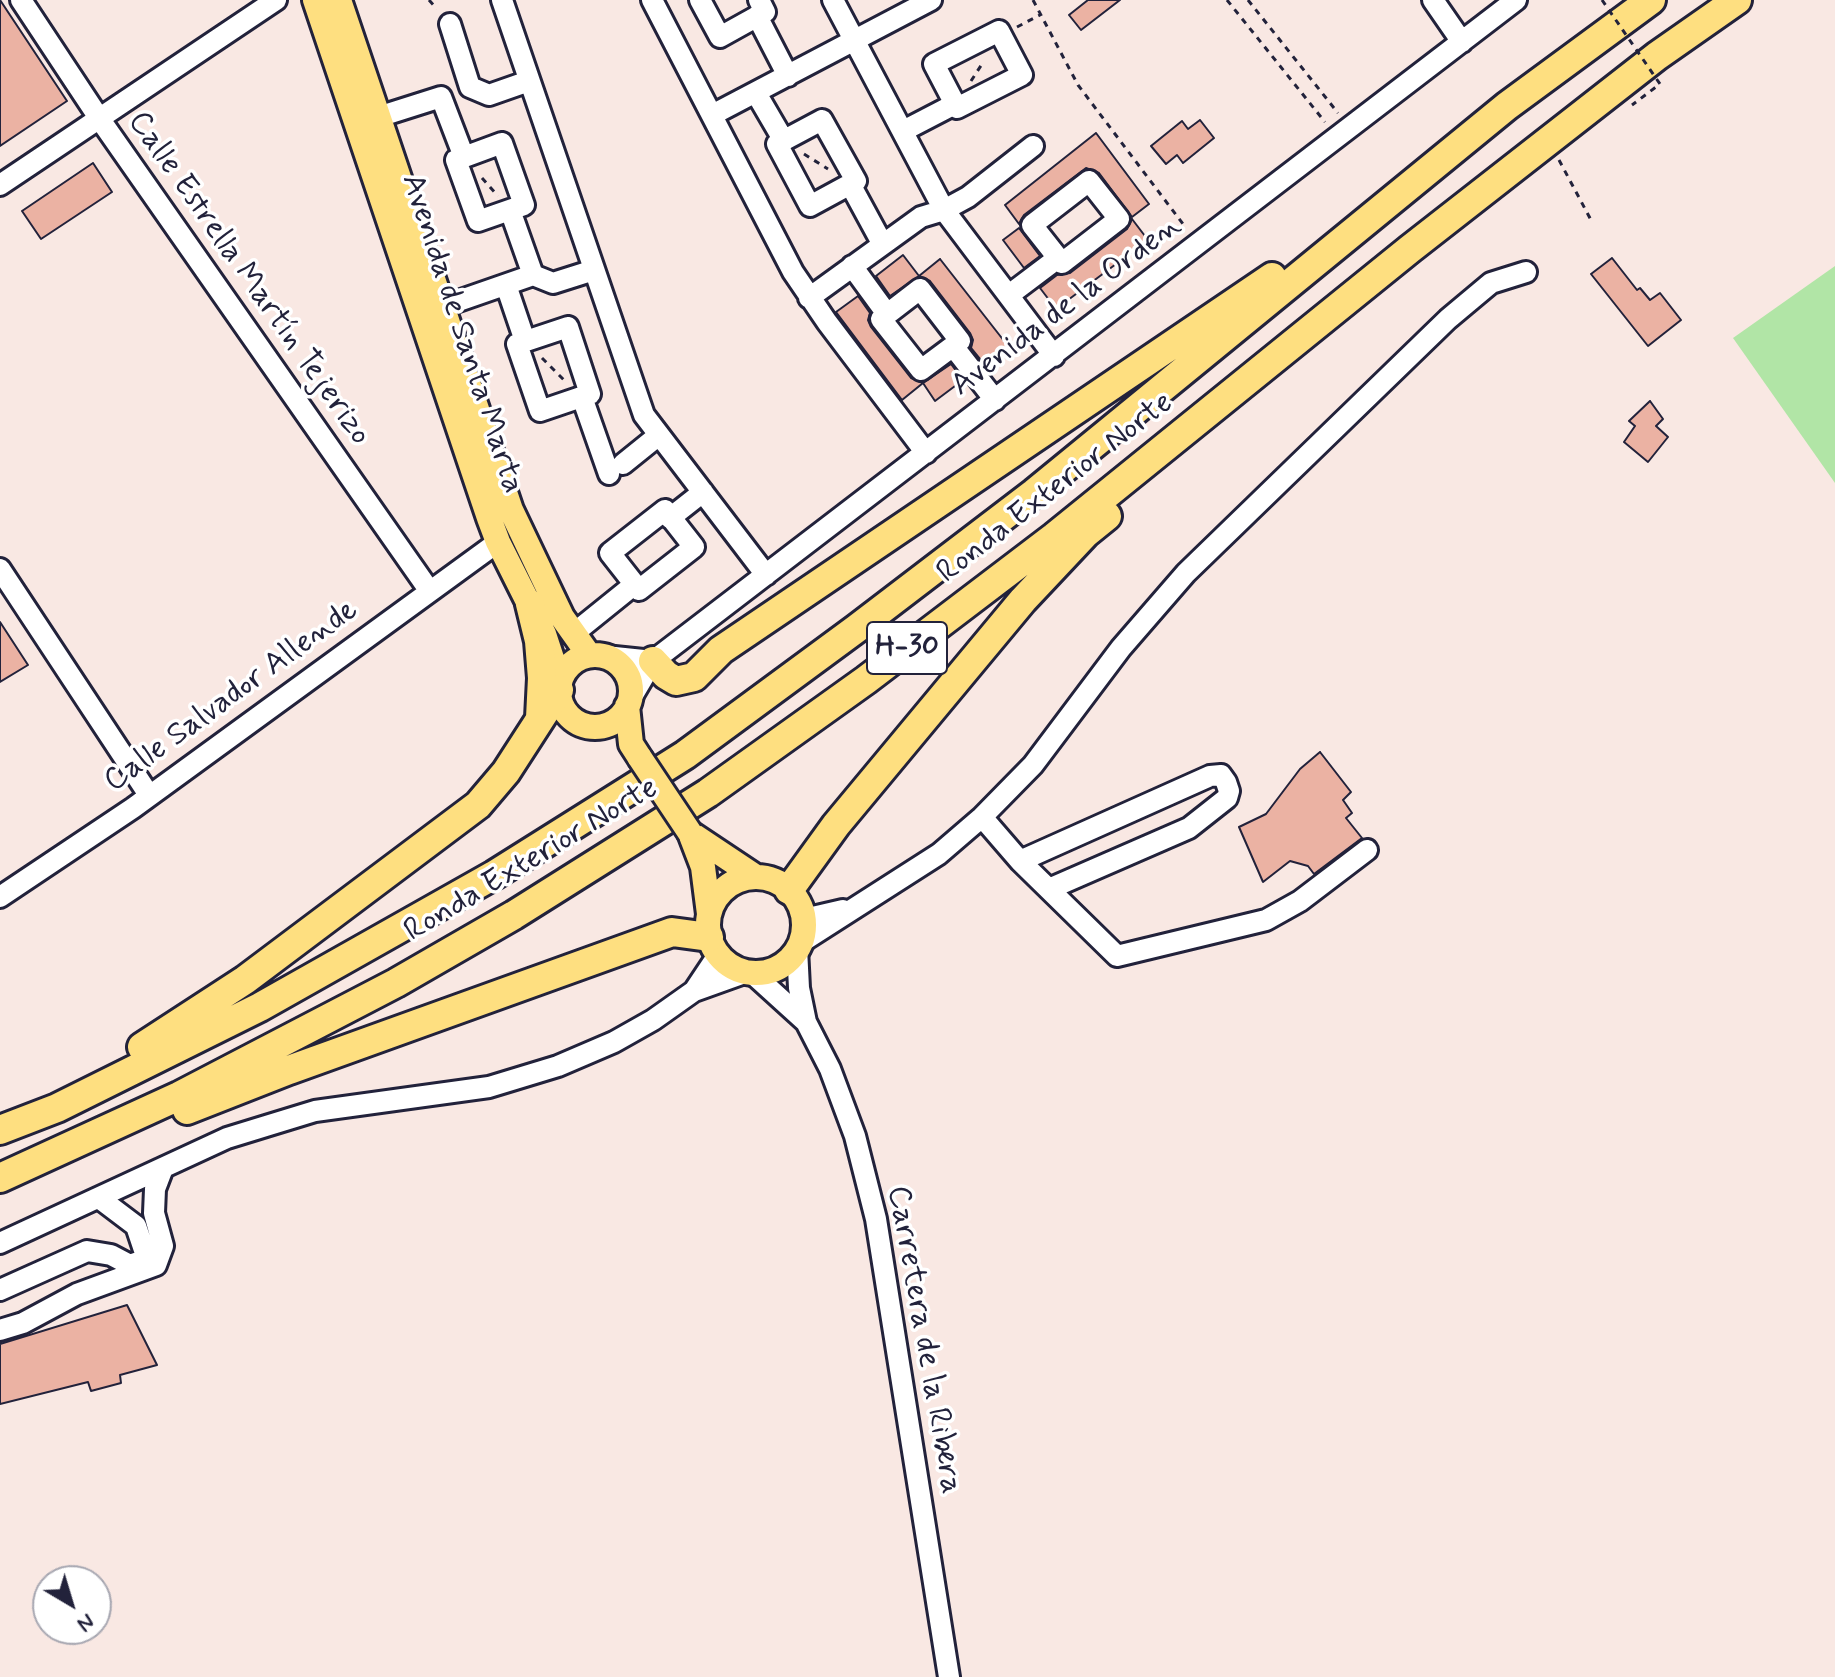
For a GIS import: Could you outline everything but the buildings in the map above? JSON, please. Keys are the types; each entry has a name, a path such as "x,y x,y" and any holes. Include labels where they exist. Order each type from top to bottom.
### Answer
{"highway":[{"name":"Ronda Exterior Norte","path":"0,1130 57,1108 260,1007 494,875 685,755 1034,493 1507,106 1651,0"},
{"name":"Ronda Exterior Norte","path":"0,1181 179,1096 396,983 514,915 708,793 866,680 1054,537 1645,65 1737,0"},
{"path":"653,661 676,681 694,677 721,650 894,530 1412,182"},
{"path":"789,890 836,825 1023,600 1086,533 1166,465 1290,346"},
{"path":"530,604 539,641 542,678 539,720"},
{"path":"0,1120 153,1042 245,980 478,805 506,772 559,687"},
{"path":"0,1181 77,1157 289,1070 672,932 712,935"}],"main road":[{"name":"Avenida de Santa Marta","path":"315,0 498,542 544,634 559,687"},
{"name":"Avenida de Santa Marta","path":"339,0 511,510 573,634 597,656"},
{"path":"628,703 615,721 600,726 585,725 571,718 562,705 559,687 566,670 576,660 597,656 618,663 628,675 631,688 628,703 635,751"},
{"path":"600,726 635,751 690,833 703,867 712,935 728,964 750,972 778,967 800,937 796,898 789,890 768,878 740,880 726,887 715,899 712,935"},
{"path":"690,833 756,877"}],"street":[{"name":"Calle Estrella Martín Tejerizo","path":"21,0 99,118 429,590"},
{"path":"0,185 276,0"},
{"path":"502,0 644,415 766,575"},
{"path":"652,0 793,272 809,298 926,453"},
{"path":"700,0 720,37 758,8 788,76"},
{"path":"833,0 944,210 1054,356"},
{"path":"1433,0 1462,42"},
{"name":"Avenida de la Orden","path":"628,703 653,661 1054,356 1511,1"},
{"path":"712,115 920,3"},
{"path":"450,24 470,87 489,95 529,81"},
{"path":"756,93 784,141"},
{"path":"378,117 441,97 464,157"},
{"path":"903,131 955,104"},
{"path":"822,120 856,181 850,184 810,206 777,144 822,120"},
{"path":"502,143 524,205 510,210 478,221 456,160 502,143"},
{"path":"809,298 921,217 944,210 968,197 1033,146"},
{"path":"850,184 882,243"},
{"path":"510,210 533,275"},
{"path":"1009,295 1058,258"},
{"path":"852,266 887,314"},
{"path":"441,307 533,275 553,283 594,270"},
{"path":"806,1022 799,988 800,937 939,854 982,817 1033,765 1121,648 1186,573 1448,319 1491,283 1526,272"},
{"path":"506,285 525,341"},
{"path":"920,289 960,341 953,346 921,370 881,319 920,289"},
{"path":"568,327 590,394 582,397 540,411 517,344 568,327"},
{"path":"953,346 995,400"},
{"path":"582,397 616,469 659,435"},
{"path":"670,518 703,492"},
{"path":"665,510 694,547 639,590 635,584 610,553 665,510"},
{"name":"Calle Salvador Allende","path":"0,897 149,795 498,542"},
{"path":"0,569 149,795"},
{"path":"573,634 635,584"},
{"path":"597,656 653,661"},
{"path":"1020,861 1210,776 1221,775 1226,782 1229,791 1227,798 1189,828 1049,889"},
{"path":"982,817 1020,861 1117,956 1266,920 1300,901 1367,850"},
{"path":"694,991 712,935"},
{"path":"0,1243 227,1138 315,1111 489,1087 558,1066 614,1042 653,1020 694,991 750,972 806,1022"},
{"name":"Carretera de la Ribera","path":"806,1022 830,1069 855,1136 876,1219 949,1677"},
{"path":"0,1330 23,1323 77,1294 156,1265 163,1246 154,1213 155,1189 163,1168"},
{"path":"0,1290 87,1251 111,1255 130,1265 147,1259 136,1226 99,1198"}],"path":[{"path":"1033,0 1078,85 1183,224"},
{"path":"1227,0 1326,122"},
{"path":"1248,0 1338,113"},
{"path":"1602,0 1660,84 1632,105"},
{"path":"784,141 850,184"},
{"path":"464,157 510,210"},
{"path":"1559,160 1591,220"},
{"path":"525,341 582,397"}],"green space":[{"path":"1835,266 1835,483 1733,338"}]}
